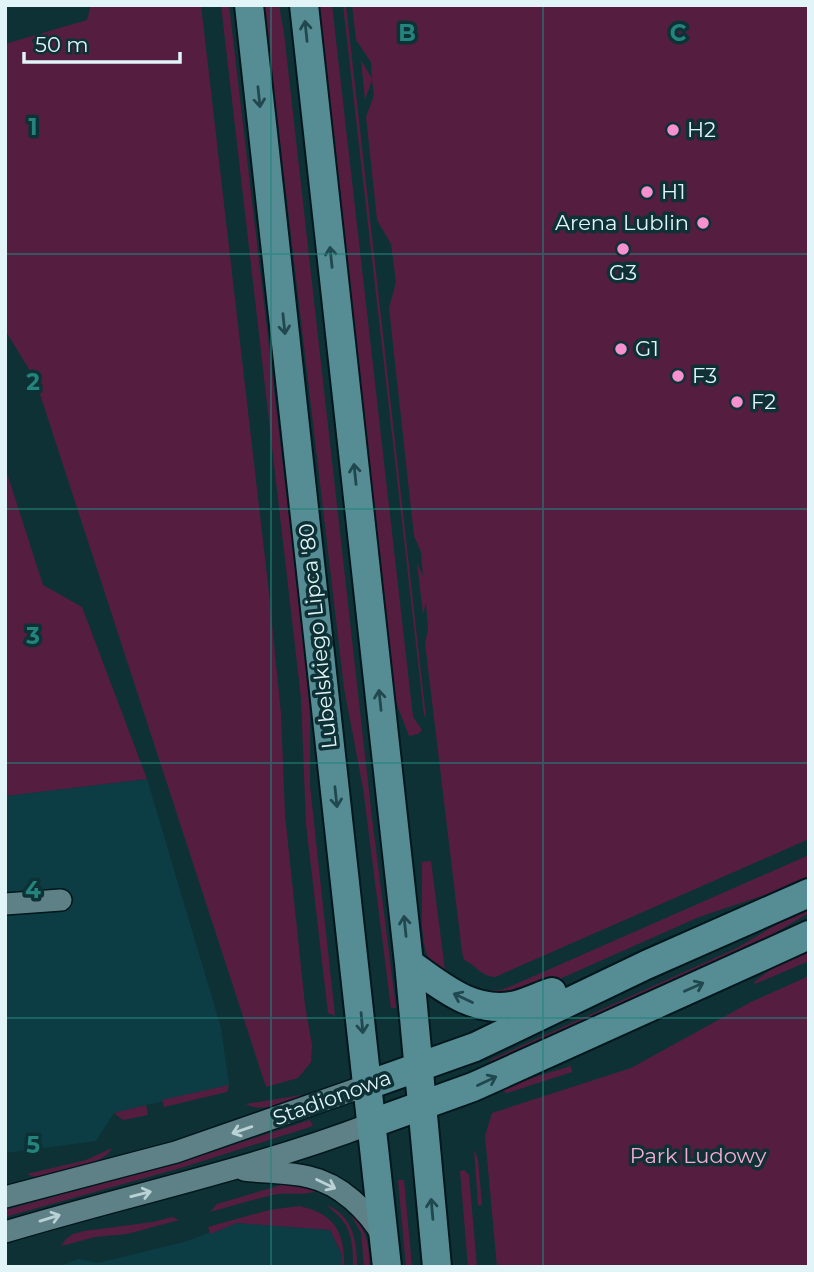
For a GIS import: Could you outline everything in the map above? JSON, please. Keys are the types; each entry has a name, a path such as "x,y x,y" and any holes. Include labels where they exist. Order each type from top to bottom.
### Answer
{"main road":[{"name":"Lubelskiego Lipca '80","path":"249,5 386,1254"},
{"path":"304,5 409,962 438,1267"},
{"name":"Stadionowa","path":"368,1085 475,1047 646,965 809,893"},
{"name":"Stadionowa","path":"373,1123 473,1087 809,935"},
{"name":"Stadionowa","path":"409,962 441,986 468,1001 500,1008 519,1005 646,965"}],"street":[{"path":"5,904 61,900"},
{"name":"Stadionowa","path":"5,1197 176,1152 368,1085"},
{"name":"Stadionowa","path":"5,1231 235,1169 329,1140 373,1123"},
{"name":"Stadionowa","path":"235,1169 309,1176 325,1182 353,1200 374,1222 386,1254"}],"shaded area":[{"path":"147,779 221,1028 229,1085 114,1113 96,1141 5,1153 5,796"},
{"path":"236,1223 330,1230 342,1256 342,1267 59,1267 78,1259 98,1263 184,1242"}],"green space":[{"path":"91,5 201,5 269,593 281,714 285,815 305,1005 312,1045 311,1062 298,1078 266,1087 35,379 5,330 5,44 87,20"},
{"path":"221,5 229,5 303,637 310,715 310,786 335,1016 328,1013 306,824 301,698"},
{"path":"264,5 279,5 284,33 372,818 396,1008 391,1008 363,788 344,688"},
{"path":"318,5 332,5 413,717 422,730 409,736 395,700"},
{"path":"343,5 346,5 426,717 424,715"},
{"path":"352,5 809,5 809,839 495,977 486,975 464,960 462,952 425,643 428,629 426,603 423,614 417,563 423,576 421,552 414,536 389,308 396,282 391,244 377,220 366,117 374,95 372,80 365,100 361,60 372,79 371,62 356,40"},
{"path":"5,467 43,585 82,607 147,779 5,796"},
{"path":"809,855 809,880 699,917 519,997 475,991 509,987"},
{"path":"431,861 446,978 427,955 424,944 422,862"},
{"path":"809,905 809,913 739,954 492,1066 490,1060 737,948"},
{"path":"809,951 809,961 755,984 754,982 774,967"},
{"name":"Park Ludowy","path":"809,976 809,1267 497,1267 485,1136 492,1113 631,1068 751,1002"},
{"path":"571,1066 572,1072 507,1093 503,1091 502,1087"},
{"path":"229,1085 227,1092 164,1107 162,1100"},
{"path":"301,1095 302,1098 274,1106 258,1108 246,1104"},
{"path":"146,1105 148,1115 123,1120 114,1113"},
{"path":"310,1120 313,1126 184,1167 5,1217 5,1210 181,1162"},
{"path":"112,1148 90,1164 35,1177 27,1174 86,1160"},
{"path":"474,1150 478,1159 482,1205 478,1205"},
{"path":"464,1170 469,1175 477,1267 468,1267 460,1171"},
{"path":"398,1180 404,1180 412,1267 406,1267"},
{"path":"285,1184 317,1187 316,1191 277,1194 210,1212 217,1204"},
{"path":"327,1205 343,1216 352,1230 357,1267 353,1267 349,1232"},
{"path":"299,1206 321,1214 335,1226 342,1244 344,1267 342,1255 330,1230 237,1223 210,1234 208,1227 269,1210"},
{"path":"349,1211 366,1236 370,1267 364,1267 361,1233"},
{"path":"172,1217 179,1220 127,1234 95,1237 61,1246 73,1234 84,1231"}],"place":[{"name":"H2","path":"673,130"},
{"name":"H1","path":"647,192"},
{"name":"Arena Lublin","path":"703,223"},
{"name":"G3","path":"623,249"},
{"name":"G1","path":"621,349"},
{"name":"F3","path":"678,376"},
{"name":"F2","path":"737,402"}]}
